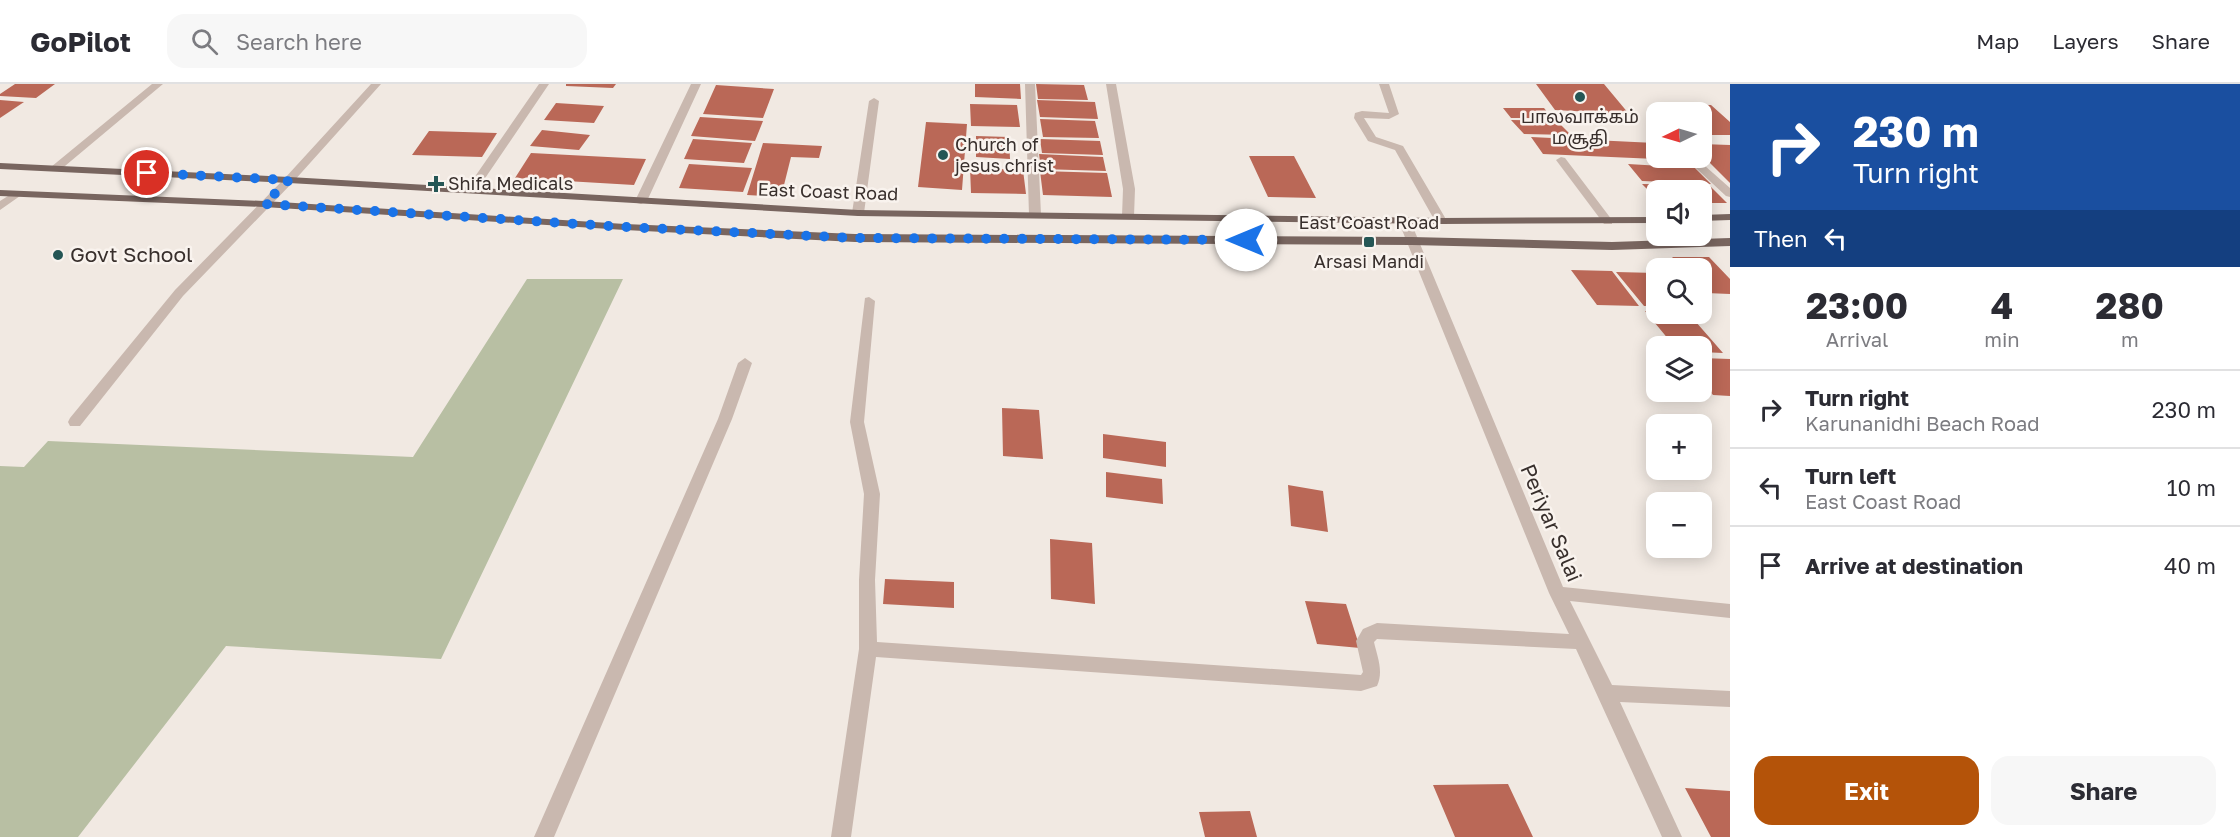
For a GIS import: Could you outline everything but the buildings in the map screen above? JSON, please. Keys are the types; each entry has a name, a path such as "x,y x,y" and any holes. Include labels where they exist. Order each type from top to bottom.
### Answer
{"main road":[{"name":"East Coast Road","path":"0,166 289,180 858,213 1441,221 1646,220"},
{"name":"East Coast Road","path":"0,193 264,204 625,227 855,238 1412,241 1612,246 1730,243"},
{"path":"1712,217 1730,216"}],"street":[{"path":"55,169 159,84"},
{"path":"75,422 179,293 289,180 376,84"},
{"path":"471,191 544,84"},
{"path":"641,201 696,84"},
{"path":"1030,84 1035,214"},
{"path":"1111,84 1128,189 1128,216"},
{"path":"1384,84 1394,114 1389,116 1362,114 1359,118 1372,140 1399,148 1441,221"},
{"path":"858,213 874,101"},
{"path":"1562,160 1608,222"},
{"path":"1701,168 1730,194"},
{"path":"0,207 16,194"},
{"name":"Periyar Salai","path":"1404,220 1557,593 1672,837"},
{"path":"841,837 868,649 867,580 872,495 857,422 869,301"},
{"path":"544,837 720,430 745,363"},
{"path":"1557,593 1730,610"},
{"path":"868,649 1361,683 1371,680 1372,672 1365,641 1369,634 1377,632 1580,642"},
{"path":"1606,693 1730,699"}],"green space":[{"path":"527,279 623,279 441,659 226,646 78,837 0,837 0,466 24,467 48,441 413,457"}],"place":[{"name":"பாலவாக்கம் மசூதி","path":"1580,97"},
{"name":"Church of jesus christ","path":"943,155"},
{"name":"Shifa Medicals","path":"436,184"},
{"name":"Arsasi Mandi","path":"1369,242"},
{"name":"Govt School","path":"58,255"}],"route":[{"path":"147,173 289,180 264,204 460,214 625,227 855,238 1246,240"}]}
